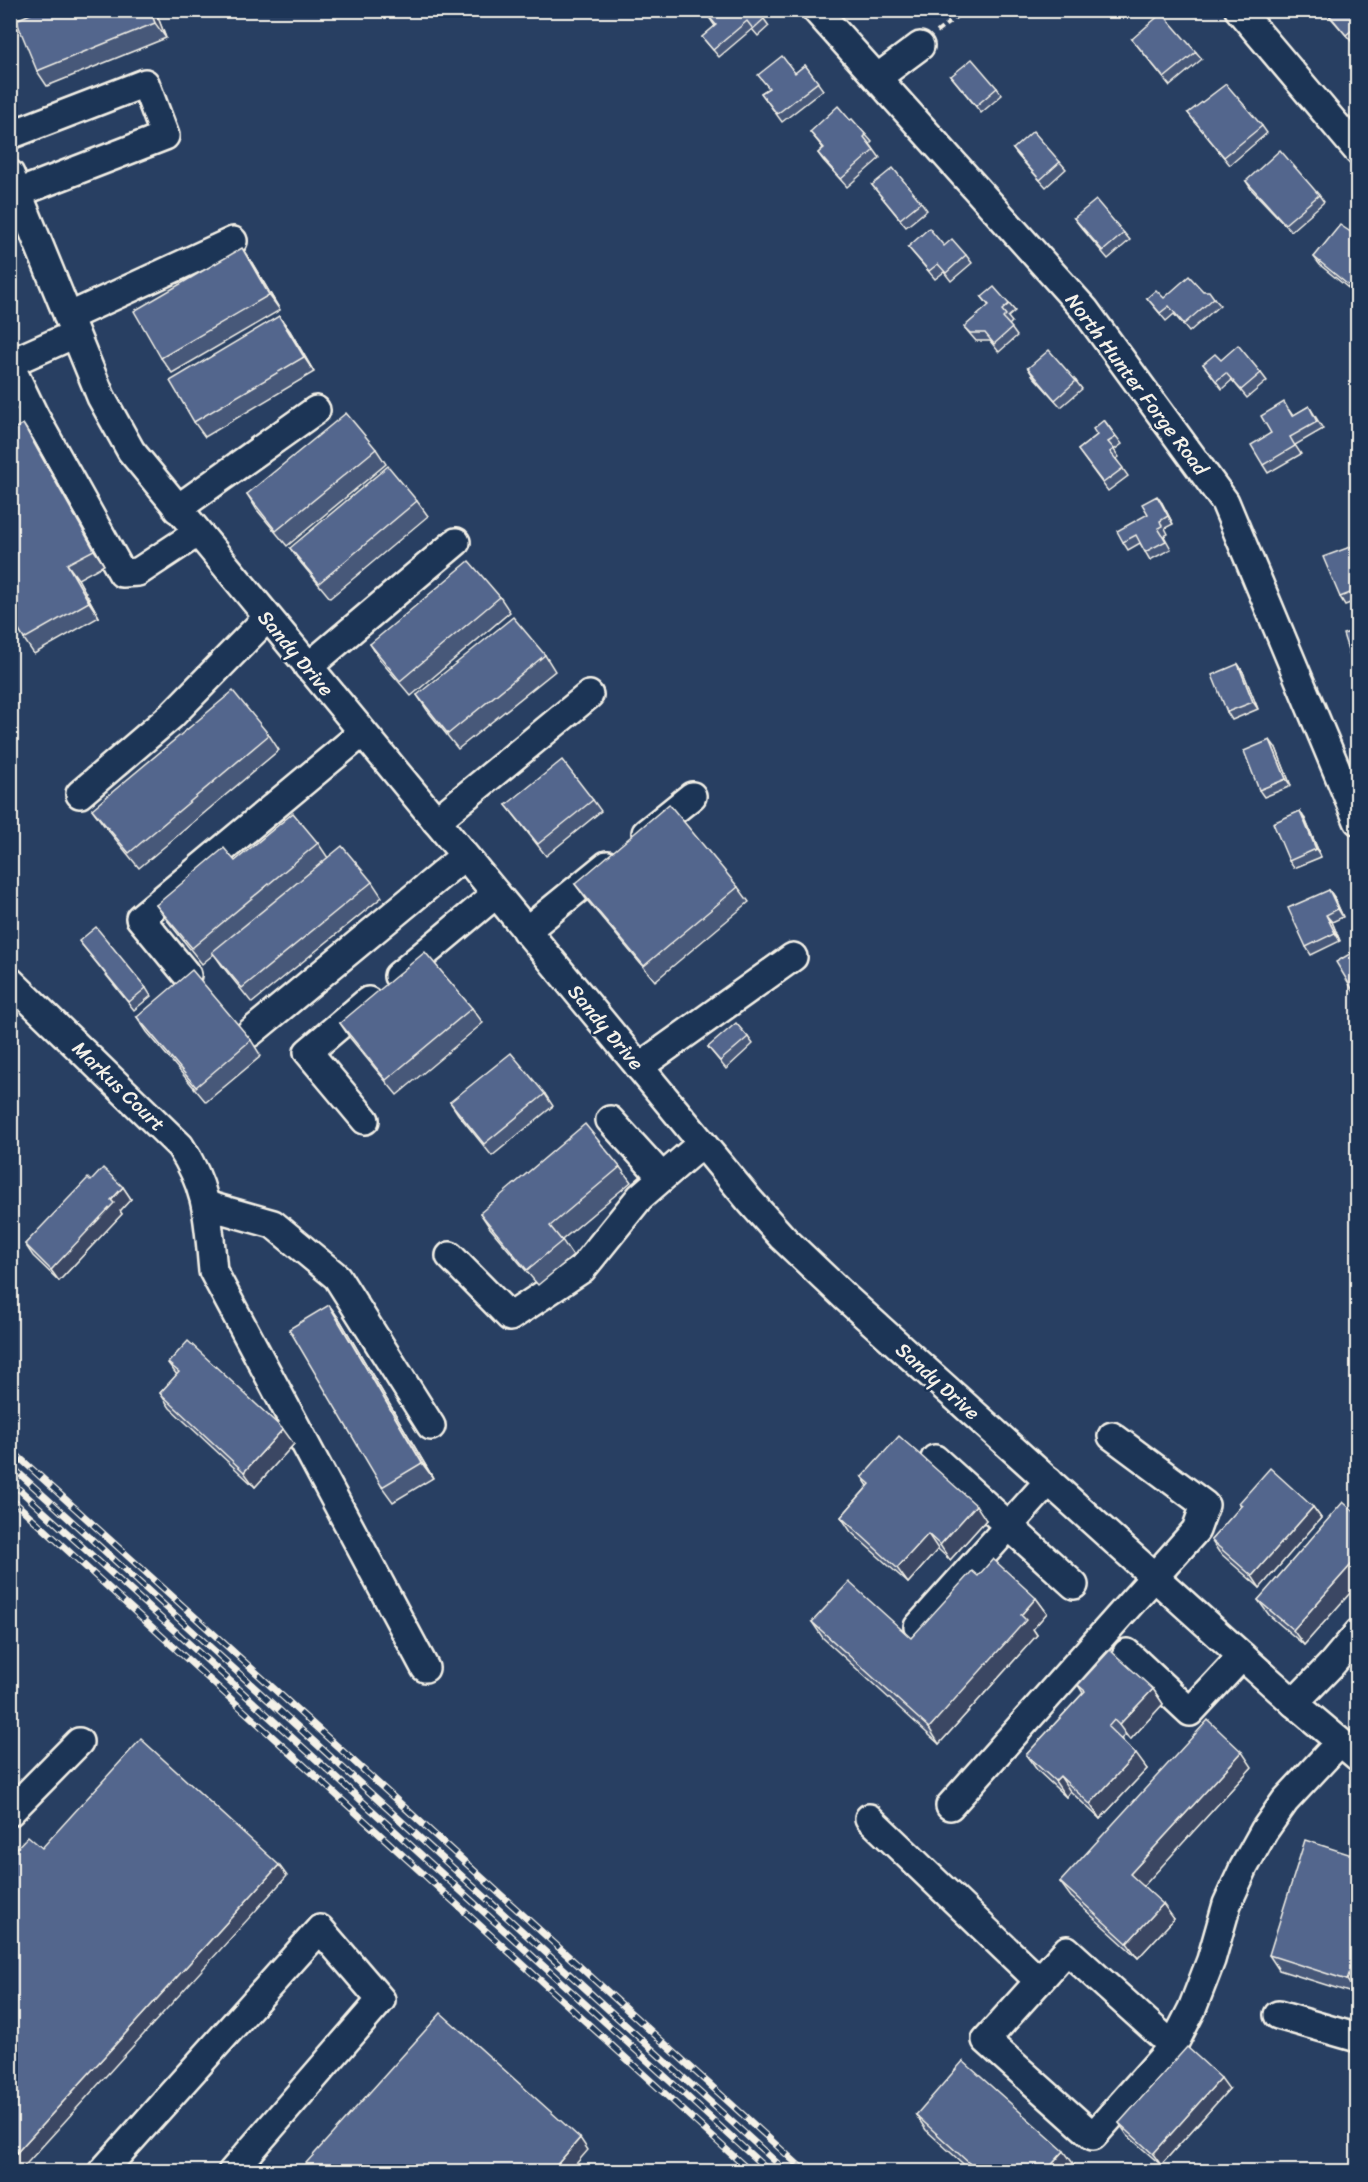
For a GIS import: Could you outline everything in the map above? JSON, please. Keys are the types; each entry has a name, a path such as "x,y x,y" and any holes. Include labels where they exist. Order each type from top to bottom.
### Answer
{"street":[{"path":"10,14 18,10"},
{"name":"North Hunter Forge Road","path":"816,10 1085,310 1225,502 1358,821"},
{"path":"1239,10 1358,151"},
{"path":"877,78 920,46"},
{"path":"10,135 144,83 165,136 14,184"},
{"name":"Sandy Drive","path":"14,184 113,423 131,451 749,1200 811,1266 1348,1750"},
{"path":"197,533 138,572 122,573 34,416 10,364 72,326 233,241"},
{"path":"177,509 316,410"},
{"path":"10,429 34,416"},
{"path":"308,667 456,542"},
{"path":"80,794 171,716 267,618"},
{"path":"436,821 589,695"},
{"path":"187,975 140,918 362,733"},
{"path":"526,931 692,796"},
{"path":"250,1033 464,856"},
{"path":"365,1120 308,1052 496,894"},
{"path":"639,1067 793,957"},
{"name":"Markus Court","path":"10,981 180,1146 191,1163 206,1205 213,1271 425,1668"},
{"path":"610,1120 662,1177"},
{"path":"450,1256 510,1317 582,1269 640,1197 702,1143"},
{"path":"206,1205 273,1224 337,1277 431,1426"},
{"path":"950,1806 1196,1530 1205,1504 1112,1436"},
{"path":"935,1459 1074,1585"},
{"path":"918,1627 1049,1481"},
{"path":"1294,1703 1358,1634"},
{"path":"1127,1653 1190,1712 1242,1656"},
{"path":"10,1812 79,1742"},
{"path":"1173,2046 1067,1950 986,2040 1093,2136 1173,2046 1192,2009 1211,1960 1227,1904 1254,1849 1285,1801 1348,1750"},
{"path":"868,1818 1039,1982"},
{"path":"102,2172 320,1929 381,2000 232,2172"},
{"path":"1278,2015 1358,2038"}],"path":[{"path":"920,46 965,10"}],"building":[{"path":"40,10 150,10 155,23 37,71 16,20"},
{"path":"708,10 757,10 764,19 753,29 747,21 713,50 702,37 716,25 706,13"},
{"path":"1325,10 1358,10 1358,25 1346,35"},
{"path":"1162,13 1196,52 1164,78 1132,39"},
{"path":"782,56 795,73 805,65 818,82 777,114 761,93 769,88 758,75"},
{"path":"972,59 997,88 976,106 951,76"},
{"path":"1226,84 1262,126 1224,157 1188,113"},
{"path":"838,106 866,135 864,137 874,150 841,179 818,153 824,148 810,132"},
{"path":"1033,131 1060,162 1040,180 1013,149"},
{"path":"1280,150 1319,195 1285,224 1246,181"},
{"path":"893,168 921,202 900,219 872,185"},
{"path":"1096,200 1124,233 1103,251 1074,218"},
{"path":"1340,225 1358,237 1358,293 1314,257"},
{"path":"929,228 944,246 952,239 966,255 946,273 938,264 929,271 908,247"},
{"path":"242,248 269,295 161,358 134,311"},
{"path":"1189,276 1203,291 1209,291 1214,298 1184,324 1169,306 1160,313 1147,298 1156,290 1164,298"},
{"path":"994,287 1009,304 1002,310 1006,315 1003,318 1012,328 994,344 985,333 970,333 964,327 989,305 982,297"},
{"path":"279,316 304,357 194,422 170,381"},
{"path":"1238,345 1261,373 1241,390 1226,373 1216,381 1203,364 1215,354 1221,360"},
{"path":"1049,350 1076,381 1055,400 1028,368"},
{"path":"1284,402 1292,416 1309,406 1317,422 1290,437 1295,446 1263,465 1251,445 1271,433 1261,416"},
{"path":"346,413 376,449 276,531 247,494"},
{"path":"1104,420 1116,437 1108,442 1114,449 1110,452 1123,468 1103,483 1078,450 1097,435 1093,429"},
{"path":"23,424 94,550 67,564 89,602 24,639 10,616 10,431"},
{"path":"388,466 417,501 319,583 290,548"},
{"path":"1157,496 1168,516 1160,521 1162,526 1158,528 1166,541 1145,552 1136,535 1123,542 1117,531 1148,514 1142,504"},
{"path":"1358,544 1358,590 1340,597 1323,557"},
{"path":"469,561 500,597 400,681 370,644"},
{"path":"513,617 545,655 448,734 417,695"},
{"path":"1358,630 1358,671 1355,672 1343,634"},
{"path":"1238,664 1253,702 1227,712 1212,675"},
{"path":"233,691 269,735 129,853 92,809"},
{"path":"1270,740 1286,779 1259,790 1244,751"},
{"path":"562,760 593,800 538,844 506,805"},
{"path":"669,804 738,887 644,966 575,884"},
{"path":"1300,811 1316,849 1289,861 1273,823"},
{"path":"293,813 318,843 192,948 156,905 224,848 235,861"},
{"path":"342,846 372,882 242,988 212,952"},
{"path":"1329,890 1338,909 1326,915 1335,933 1306,947 1288,908"},
{"path":"96,927 146,988 129,1002 79,941"},
{"path":"1358,949 1358,997 1357,997 1336,962"},
{"path":"425,952 472,1008 386,1080 340,1023"},
{"path":"192,970 251,1040 196,1087 137,1017"},
{"path":"736,1023 748,1037 720,1061 708,1047"},
{"path":"511,1053 545,1094 484,1144 450,1102"},
{"path":"585,1124 620,1167 550,1226 562,1241 527,1270 480,1213"},
{"path":"103,1168 123,1187 111,1200 114,1203 51,1270 25,1244 88,1178 91,1181"},
{"path":"329,1305 422,1463 382,1487 289,1329"},
{"path":"188,1341 283,1429 244,1472 160,1393 179,1372 168,1363"},
{"path":"899,1436 976,1505 940,1545 928,1534 897,1568 841,1517 870,1484 862,1477"},
{"path":"1270,1468 1313,1507 1252,1576 1211,1540"},
{"path":"1343,1502 1358,1515 1358,1557 1293,1630 1258,1600"},
{"path":"993,1559 1036,1598 1021,1615 1026,1620 929,1728 812,1622 849,1582 911,1638 972,1571 978,1576"},
{"path":"1110,1650 1153,1689 1119,1725 1114,1720 1108,1727 1136,1754 1090,1804 1060,1776 1055,1781 1026,1755 1085,1691 1078,1685"},
{"path":"1208,1720 1242,1752 1130,1874 1163,1904 1127,1943 1060,1882"},
{"path":"141,1739 279,1865 10,2160 10,1855 28,1836 42,1848"},
{"path":"1305,1840 1358,1857 1358,1948 1347,1980 1269,1955"},
{"path":"441,2013 580,2138 555,2167 560,2172 298,2172"},
{"path":"1187,2047 1221,2078 1153,2154 1119,2123"},
{"path":"963,2061 1064,2151 1045,2172 979,2172 916,2115"}],"railway":[{"path":"10,1449 806,2172"},
{"path":"10,1465 787,2172"},
{"path":"10,1481 770,2172"},
{"path":"10,1498 751,2172"}]}
